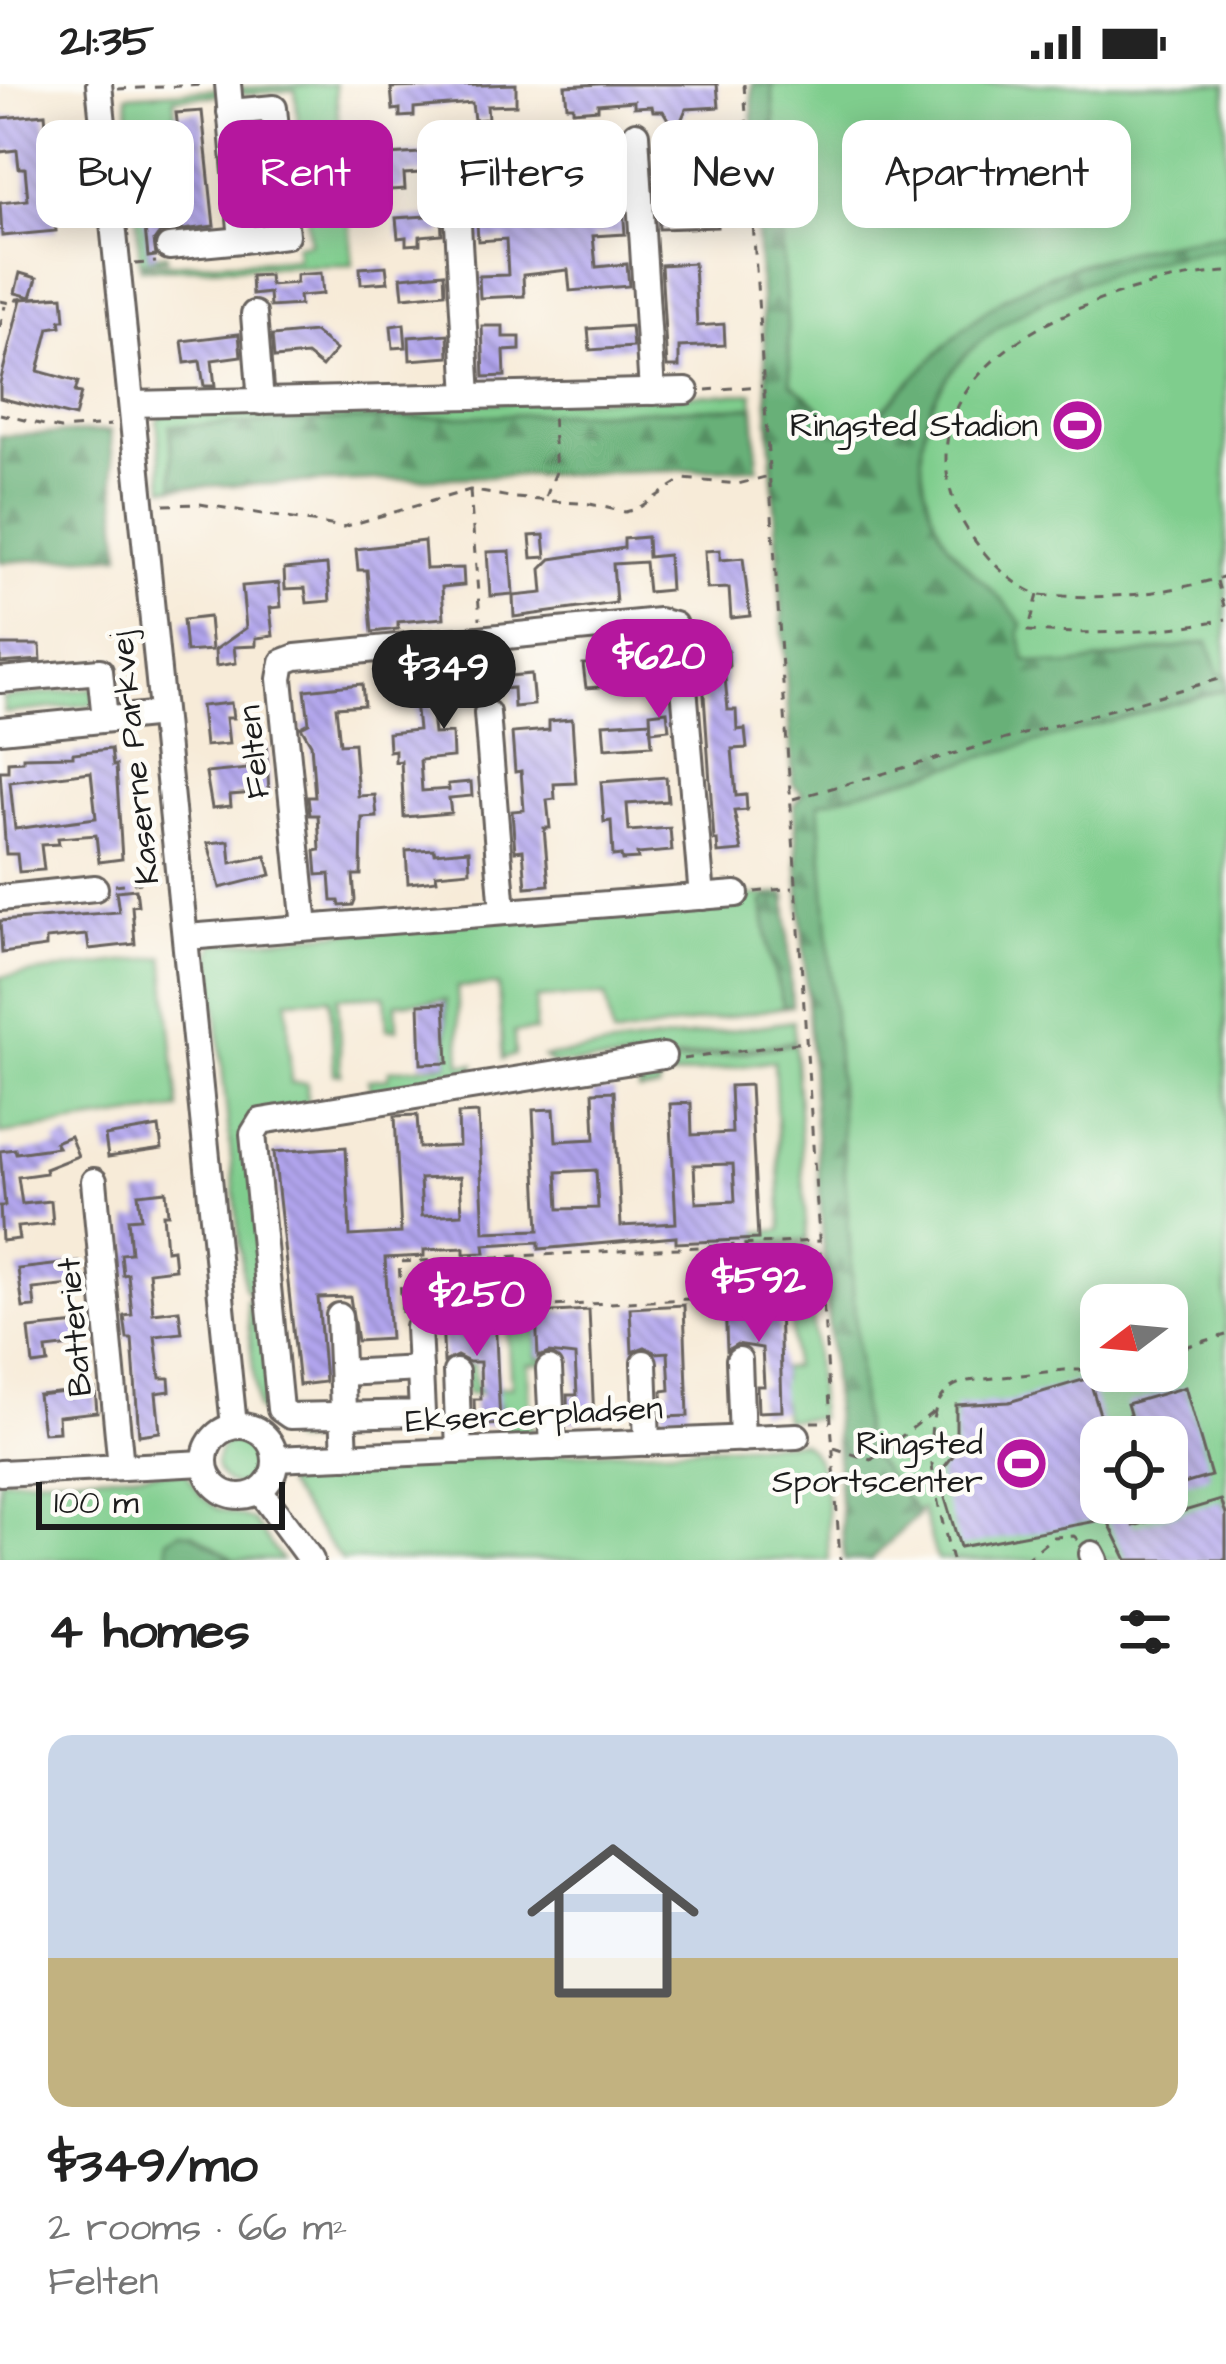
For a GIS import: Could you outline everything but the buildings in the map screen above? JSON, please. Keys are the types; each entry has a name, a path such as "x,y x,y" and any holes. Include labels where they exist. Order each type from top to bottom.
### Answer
{"street":[{"path":"228,84 242,240"},
{"name":"Kaserne Parkvej","path":"100,87 233,1422"},
{"path":"169,247 286,235 274,108 230,112"},
{"path":"636,134 652,392"},
{"path":"458,228 468,396"},
{"path":"254,314 260,401"},
{"path":"133,414 260,401 686,391"},
{"name":"Felten","path":"305,928 280,680 283,662 296,656 659,620 674,625 680,640 702,897"},
{"path":"0,680 100,671 105,719"},
{"path":"487,713 503,912"},
{"path":"0,730 162,714"},
{"path":"0,898 95,887"},
{"path":"187,937 736,894"},
{"path":"415,1317 422,1413 290,1416 278,1404 253,1134 261,1121 663,1056"},
{"name":"Batteriet","path":"94,1181 121,1467"},
{"path":"339,1316 345,1456"},
{"path":"739,1360 742,1439"},
{"path":"644,1363 647,1443"},
{"path":"342,1373 420,1369"},
{"path":"549,1369 553,1447"},
{"path":"457,1372 459,1451"},
{"path":"201,1463 216,1435 233,1422 246,1426 266,1437 281,1459 263,1495"},
{"name":"Eksercerpladsen","path":"281,1459 796,1436"},
{"path":"0,1473 201,1463"},
{"path":"201,1463 219,1490 239,1496 263,1495"},
{"path":"263,1495 311,1560"}],"path":[{"path":"100,87 228,84"},
{"path":"743,84 840,1560"},
{"path":"1226,272 1164,282 1072,312 994,356 968,385 949,437 950,492 963,524 982,553 1038,595 1129,596 1226,576"},
{"path":"0,327 3,302 58,296"},
{"path":"686,391 766,386"},
{"path":"545,498 556,472 550,394"},
{"path":"0,414 60,429 133,414"},
{"path":"158,506 200,504 344,527 470,490 625,512 683,479 738,484 771,476"},
{"path":"470,490 474,538"},
{"path":"1038,595 1028,631 1095,635 1177,629 1226,616 1216,579"},
{"path":"791,799 1226,677"},
{"path":"95,887 164,880"},
{"path":"736,894 796,888"},
{"path":"663,1056 667,1062 806,1041"},
{"path":"746,1245 748,1296 415,1317 399,1262 819,1241"},
{"path":"1188,1346 1226,1335"},
{"path":"952,1560 929,1462 943,1393 953,1383 1080,1370"},
{"path":"832,1448 871,1460 937,1408"},
{"path":"233,1422 265,1424 278,1436 281,1459 280,1485 240,1507 215,1498 199,1477 203,1439 211,1429 233,1422"},
{"path":"1026,1560 1053,1537 1074,1536 1094,1557"}],"green space":[{"path":"335,84 339,120 298,120 295,90 244,94 237,88"},
{"path":"752,84 772,84 774,120 753,120"},
{"path":"764,84 1226,84 1226,1560 937,1560 922,1509 861,1527 774,228 818,228 818,120 766,120"},
{"path":"218,89 219,95 174,98 175,120 129,120 127,95"},
{"path":"137,228 145,228 148,257 166,255 167,259 140,262"},
{"path":"309,228 349,228 353,265 141,269 140,265 297,259 296,245 310,243"},
{"path":"757,228 781,228 791,383 834,420 874,419 973,321 1041,279 1134,250 1226,234 1226,249 1115,272 1058,294 1005,323 961,360 932,405 922,458 943,535 1022,624 1019,633 1026,661 1067,666 1208,642 1219,674 1226,678 1226,689 819,803 864,1446 919,1514 871,1560 844,1560 794,805 803,794 793,784"},
{"path":"753,393 754,407 171,426 174,487 164,487 157,421 162,414"},
{"path":"754,407 758,468 174,487 170,426"},
{"path":"110,431 121,555 0,562 0,436"},
{"path":"93,688 95,704 5,713 3,698"},
{"path":"785,893 786,898 763,903 769,954 784,1007 613,1037 605,996 536,998 535,1031 514,1032 515,1055 503,1059 498,985 457,987 461,1064 475,1064 472,1075 371,1093 368,1080 389,1078 389,1070 448,1064 446,1000 396,1003 397,1029 387,1029 385,995 338,997 341,1074 334,1074 330,998 287,1000 291,1083 307,1083 307,1104 263,1114 261,1294 249,1295 244,1287 211,953 215,944"},
{"path":"786,898 792,1006 784,1007 769,954 763,902"},
{"path":"164,957 179,1109 0,1134 0,977"},
{"path":"793,1021 795,1041 669,1060 552,1064 544,1057"},
{"path":"795,1044 807,1240 759,1242 759,1232 782,1230 774,1061 660,1079 659,1089 639,1091 639,1079 647,1067"},
{"path":"808,1244 819,1418 784,1420 781,1398 769,1382 781,1381 781,1369 793,1367 791,1300 762,1301 759,1246"},
{"path":"262,1298 272,1407 331,1425 337,1441 292,1442 257,1409 246,1300"},
{"path":"535,1314 537,1358 555,1358 556,1363 528,1364 531,1429 546,1430 501,1433 500,1404 488,1393 467,1394 465,1365 474,1365 476,1389 511,1387 506,1315"},
{"path":"239,1439 256,1445 262,1462 256,1479 239,1485 222,1479 216,1462 222,1445"},
{"path":"801,1442 812,1451 824,1479 829,1560 341,1560 285,1485 294,1467"},
{"path":"185,1471 202,1497 218,1509 253,1520 282,1560 234,1560 192,1533 167,1540 168,1560 0,1560 0,1479"},
{"path":"180,1532 192,1533 234,1560 168,1560 167,1540"}],"place":[{"name":"Ringsted Stadion","path":"1077,426"},
{"name":"Ringsted Sportscenter","path":"1022,1463"}]}
